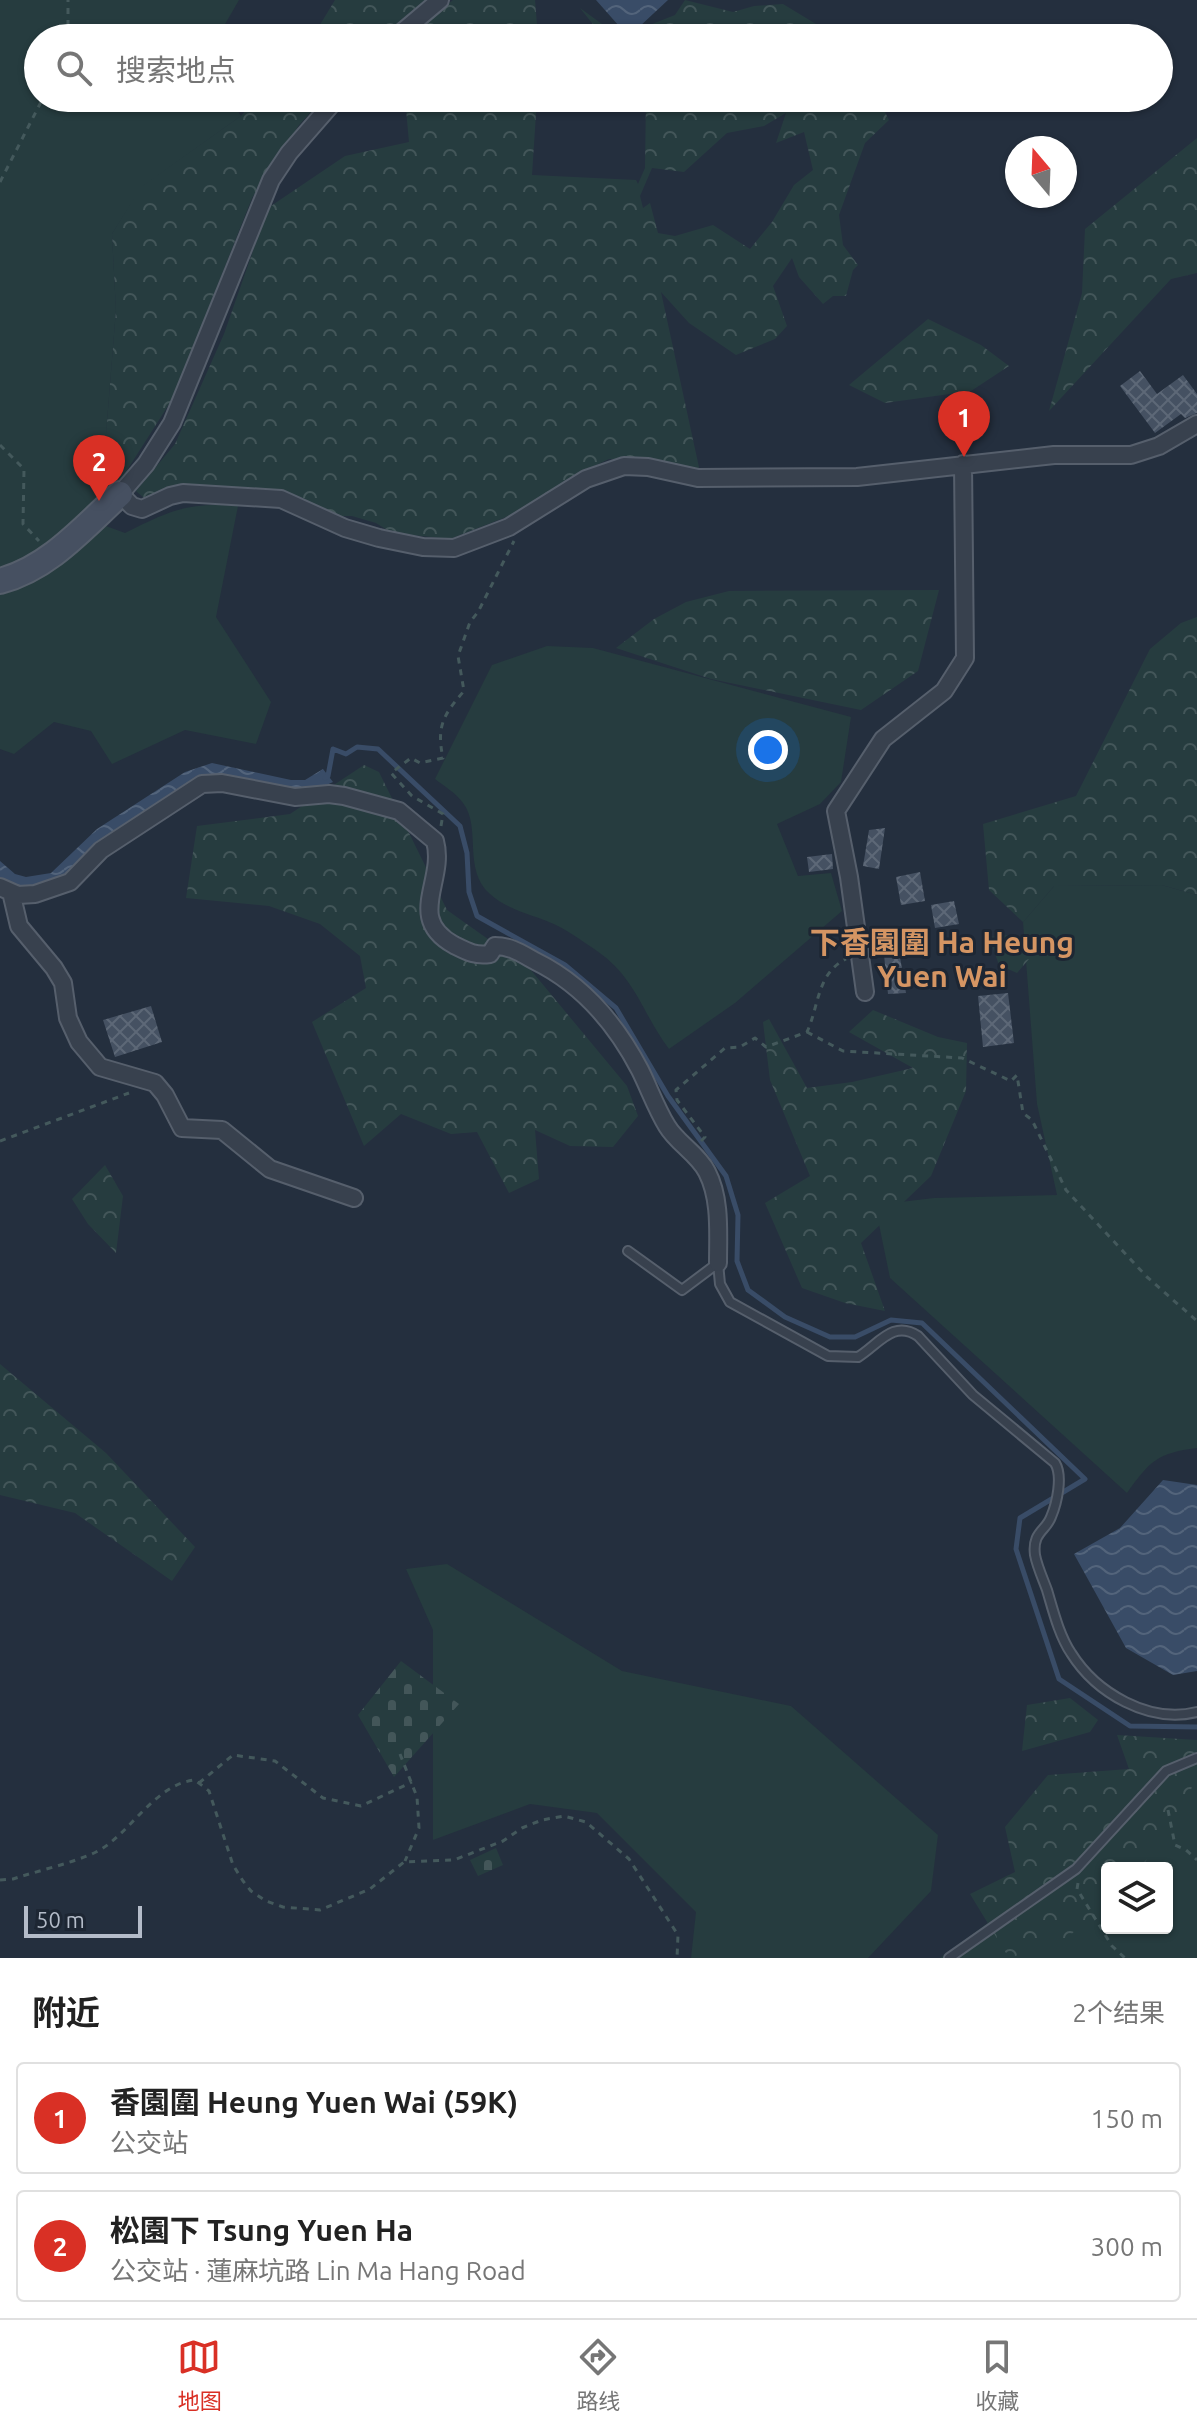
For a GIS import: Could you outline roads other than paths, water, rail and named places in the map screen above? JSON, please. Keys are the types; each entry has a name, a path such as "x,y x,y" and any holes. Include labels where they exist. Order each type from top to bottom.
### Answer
{"street":[{"path":"412,24 440,0"},
{"path":"0,581 33,568 53,555 120,494 146,464 172,423 271,180 289,153 325,112"},
{"path":"120,494 138,509 183,493 281,499 345,528 379,538 434,548 461,547 524,520 586,479 624,466 709,478 857,477 1054,455 1131,455 1159,446 1197,424"},
{"path":"865,992 836,812 883,739 944,691 965,658 963,464"},
{"path":"6,889 18,895 35,894 70,882 101,850 202,784 222,783 295,797 329,794 399,811 435,841 438,864 427,912 433,926 445,940 474,956 490,954 495,946 507,946 550,968 574,984 618,1034 639,1068 667,1127 707,1170 718,1217 718,1263"},
{"path":"6,889 19,926 63,983 68,1018 79,1042 100,1067 155,1083 165,1095 182,1128 222,1130 270,1169 354,1198"}],"lane":[{"path":"628,1251 682,1290 718,1263"},
{"path":"718,1263 720,1284 730,1302 828,1356 858,1357 890,1331 909,1329 973,1395 1055,1463 1060,1471 1051,1520 1042,1527 1037,1537 1035,1554 1068,1650 1093,1681 1128,1704 1170,1715 1197,1712"},
{"path":"949,1958 1082,1863 1166,1771 1197,1758"}],"water":[{"path":"596,0 668,0 642,24 617,24"},
{"path":"212,763 291,780 305,780 323,769 333,782 313,791 296,792 223,777 54,885 15,887 0,877 0,861 15,874 26,877 51,873 97,829 185,772"},
{"path":"1163,1480 1197,1485 1197,1671 1173,1675 1126,1648 1074,1554 1120,1528"}],"waterway":[{"path":"325,778 333,749 346,754 357,747 378,749 460,826 467,853 469,892 477,916 565,965 616,1008 668,1096 726,1176 738,1215 737,1261 748,1290 785,1317 830,1337 855,1337 891,1320 922,1323 1085,1479 1020,1518 1016,1549 1059,1679 1130,1726 1197,1727"}],"place":[{"name":"香園圍 Heung Yuen Wai (59K)","path":"964,457"},
{"name":"松園下 Tsung Yuen Ha","path":"99,501"}],"district":[{"name":"下香園圍 Ha Heung Yuen Wai","path":"942,959"}]}
